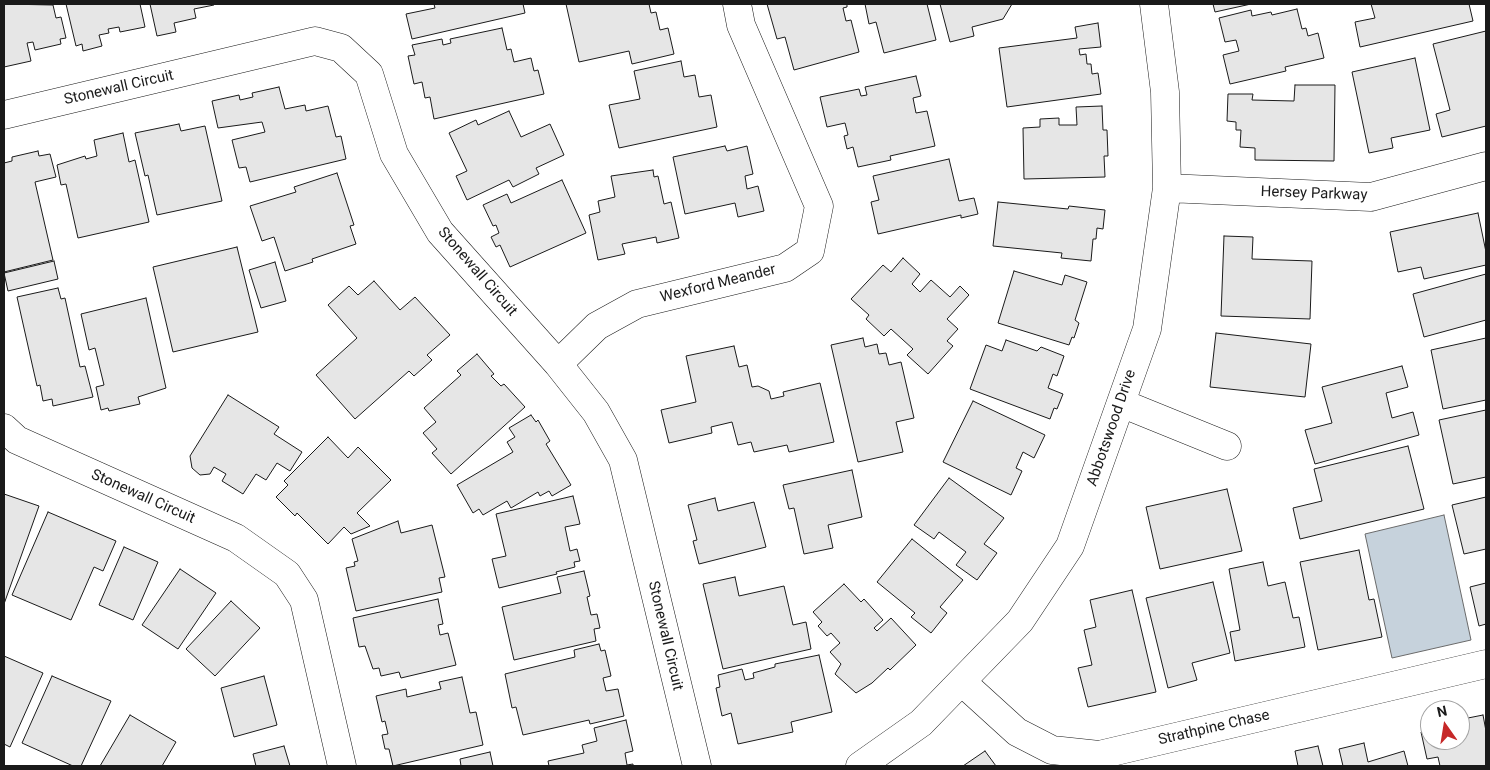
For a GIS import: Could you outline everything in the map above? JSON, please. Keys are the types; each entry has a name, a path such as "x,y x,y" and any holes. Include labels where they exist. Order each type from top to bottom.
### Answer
{"street":[{"name":"Wexford Meander","path":"558,364 596,326 637,304 785,268 810,251 819,206 741,25 737,4"},
{"name":"Abbotswood Drive","path":"860,766 921,723 962,682 1020,621 1070,546 1147,329 1167,188 1166,92 1154,4"},
{"name":"Stonewall Circuit","path":"4,115 315,41 341,48 369,74 394,154 440,232 558,364 596,412 623,460 696,766"},
{"name":"Hersey Parkway","path":"1167,188 1371,197 1486,166"},
{"path":"1120,403 1227,446"},
{"name":"Stonewall Circuit","path":"4,428 16,440 236,538 287,574 304,600 342,766"},
{"name":"Strathpine Chase","path":"962,682 1017,732 1052,750 1099,755 1486,664"}],"shaded area":[{"path":"1444,515 1471,640 1392,658 1365,534"}],"building":[{"path":"4,4 53,5 56,18 61,17 66,38 60,39 61,44 35,50 33,42 27,43 31,61 4,67"},
{"path":"66,4 140,4 145,27 120,32 119,27 108,29 109,33 99,35 102,46 83,51 82,44 76,46"},
{"path":"150,4 214,5 194,9 196,18 174,23 176,32 157,36"},
{"path":"434,4 523,4 525,13 412,39 406,14 435,8"},
{"path":"566,4 649,4 651,13 656,12 660,30 668,28 674,54 632,64 629,51 579,62"},
{"path":"767,4 847,4 847,7 843,8 846,21 851,20 859,52 794,70 785,37 777,39"},
{"path":"865,4 927,4 936,40 884,53 876,22 869,24"},
{"path":"940,4 1012,4 1003,19 972,27 974,36 950,42"},
{"path":"1213,4 1251,4 1215,12"},
{"path":"1371,4 1469,4 1473,21 1360,47 1355,22 1375,18"},
{"path":"1297,9 1302,29 1306,28 1308,36 1318,33 1324,58 1285,67 1286,71 1230,84 1223,55 1239,51 1236,40 1225,42 1219,18 1251,10 1252,16 1271,12 1272,15"},
{"path":"1098,23 1101,47 1079,49 1080,55 1086,54 1087,64 1091,64 1092,74 1098,73 1101,94 1007,107 999,48 1077,38 1075,27"},
{"path":"502,28 507,50 511,49 514,62 531,58 534,71 538,70 544,94 434,119 430,97 425,98 422,82 414,84 408,56 415,55 412,45 442,39 443,45 451,43 450,39"},
{"path":"1486,31 1486,126 1442,137 1436,114 1450,110 1433,44"},
{"path":"1415,58 1430,130 1391,138 1393,148 1369,153 1352,72"},
{"path":"681,61 684,77 695,75 699,97 711,95 717,127 619,148 609,105 640,99 634,71"},
{"path":"916,76 921,96 913,98 916,113 927,111 935,146 890,156 891,160 858,167 853,147 847,149 844,136 848,135 845,123 827,127 820,97 859,89 861,96 867,95 865,87"},
{"path":"1295,85 1335,85 1334,161 1255,160 1255,148 1240,147 1241,130 1236,130 1236,122 1227,121 1228,94 1253,94 1252,100 1294,101"},
{"path":"279,87 285,109 305,105 306,111 328,106 336,137 341,136 346,159 250,182 246,167 239,168 232,140 265,132 262,122 218,128 212,101 239,95 240,100 253,97 252,93"},
{"path":"1102,106 1103,130 1107,130 1108,156 1104,156 1105,177 1024,179 1023,128 1040,127 1040,119 1059,118 1059,125 1077,125 1076,107"},
{"path":"509,111 521,137 550,124 564,155 536,168 539,174 513,187 509,180 467,200 456,176 467,171 449,133 476,120 478,125"},
{"path":"179,124 181,131 205,126 222,201 157,215 148,175 145,176 135,133"},
{"path":"123,133 129,162 135,160 149,222 78,238 66,184 61,185 57,165 85,156 86,159 97,156 94,140"},
{"path":"725,146 727,151 747,146 753,174 745,176 747,189 758,186 764,211 738,217 735,203 685,214 673,157"},
{"path":"38,151 39,156 50,154 56,177 35,182 53,260 4,272 4,163 12,161 12,157"},
{"path":"949,159 959,201 974,198 978,214 961,218 961,215 878,234 871,202 879,200 873,176"},
{"path":"653,170 654,177 658,176 664,204 671,202 679,238 657,243 656,237 622,244 625,254 598,260 589,215 600,212 598,201 615,197 611,176"},
{"path":"337,173 354,225 350,226 356,244 312,259 313,262 285,271 274,237 262,241 250,206 296,192 294,187"},
{"path":"562,180 586,233 510,267 500,245 496,247 491,237 499,233 496,225 493,226 483,205 507,194 511,203"},
{"path":"998,202 1068,209 1069,206 1105,210 1103,229 1097,228 1096,239 1093,239 1091,261 1061,258 1062,253 993,246"},
{"path":"1478,213 1486,252 1486,265 1424,279 1421,267 1398,272 1390,232"},
{"path":"1224,236 1253,237 1252,259 1312,261 1310,319 1221,316"},
{"path":"237,247 258,332 173,352 153,267"},
{"path":"903,258 920,274 912,284 920,292 931,280 950,297 960,286 969,295 947,319 958,329 947,341 953,346 928,374 907,355 913,349 891,329 884,336 866,319 869,315 851,299 883,265 891,272"},
{"path":"54,261 58,279 8,291 4,273"},
{"path":"275,262 286,301 261,308 249,270"},
{"path":"1014,271 1062,285 1065,275 1087,282 1075,320 1079,323 1074,338 1072,337 1069,345 998,323"},
{"path":"1486,274 1486,320 1424,337 1413,294"},
{"path":"374,281 400,310 415,297 450,335 427,355 432,360 414,376 409,371 355,419 316,375 357,338 328,305 349,286 358,295"},
{"path":"58,288 61,299 65,298 80,367 85,366 93,397 53,406 52,399 43,401 40,385 37,386 17,297"},
{"path":"146,298 166,388 138,397 140,404 109,411 108,408 101,410 96,387 104,385 95,348 89,350 81,314"},
{"path":"1216,333 1311,344 1305,397 1210,387"},
{"path":"863,338 865,347 877,344 879,354 886,353 889,365 901,362 914,418 896,422 903,452 858,462 831,345"},
{"path":"1486,338 1486,400 1443,409 1431,350"},
{"path":"1006,340 1037,351 1041,347 1064,356 1057,376 1053,374 1048,388 1063,394 1057,409 1054,408 1050,419 970,389 986,345 1002,351"},
{"path":"734,346 739,367 747,365 752,387 758,386 769,391 771,399 784,396 783,392 820,383 834,442 789,452 787,445 754,452 751,442 738,445 732,422 711,427 712,433 669,443 661,410 696,402 686,356"},
{"path":"477,354 494,374 491,376 501,386 504,384 525,407 451,474 432,453 437,449 423,433 436,422 424,408 461,375 457,371"},
{"path":"1402,366 1408,387 1386,393 1392,418 1413,412 1419,435 1315,464 1305,430 1332,423 1322,387"},
{"path":"228,395 279,427 274,434 302,452 290,471 277,463 266,480 256,474 243,494 222,481 226,474 214,467 210,474 200,475 192,468 190,456"},
{"path":"973,401 1045,435 1034,458 1023,452 1016,468 1022,471 1011,495 943,462"},
{"path":"1486,410 1486,477 1453,484 1439,420"},
{"path":"531,415 536,422 538,420 550,441 546,444 571,485 552,496 549,491 540,496 538,492 511,508 507,501 483,515 479,509 473,513 457,485 513,452 507,442 515,437 509,428"},
{"path":"328,437 348,458 358,447 391,480 357,513 370,526 351,534 344,527 328,544 297,513 295,516 276,497 288,485 284,481"},
{"path":"1408,446 1424,509 1300,539 1293,508 1322,501 1314,469"},
{"path":"852,470 862,517 828,525 833,548 804,554 794,508 789,509 783,485"},
{"path":"949,478 1004,518 984,544 997,553 977,580 956,565 966,552 939,532 934,539 914,525"},
{"path":"1227,489 1242,551 1160,569 1146,507"},
{"path":"4,494 39,506 4,604"},
{"path":"573,496 580,524 565,527 570,551 577,549 580,561 574,562 575,567 556,572 557,574 499,588 492,559 506,556 496,514"},
{"path":"1486,497 1486,549 1464,554 1452,505"},
{"path":"715,498 718,511 754,502 766,547 699,564 693,541 697,540 688,505"},
{"path":"48,512 116,541 103,571 94,567 71,620 12,595"},
{"path":"398,521 401,533 432,525 445,577 439,578 442,592 356,611 346,568 355,566 354,562 358,561 352,539"},
{"path":"912,539 963,580 940,607 947,613 931,633 911,617 915,613 877,582"},
{"path":"124,547 158,562 133,620 99,605"},
{"path":"1359,550 1369,600 1374,599 1382,637 1318,650 1300,562"},
{"path":"1263,562 1268,586 1285,582 1293,618 1299,617 1305,647 1235,661 1230,632 1240,630 1229,569"},
{"path":"180,569 216,593 178,649 142,625"},
{"path":"584,571 590,596 587,597 591,615 597,614 600,628 594,629 596,641 514,660 502,607 561,593 557,577"},
{"path":"735,577 739,596 784,586 793,625 806,622 811,649 723,669 703,584"},
{"path":"1213,582 1230,653 1192,663 1197,680 1168,688 1146,598"},
{"path":"1486,583 1486,624 1479,626 1470,587"},
{"path":"844,584 861,602 864,599 883,620 874,628 877,631 891,618 916,645 890,670 888,668 872,683 856,693 835,674 841,664 830,652 840,643 831,633 827,636 818,626 822,622 813,612"},
{"path":"1132,590 1156,692 1088,707 1078,668 1092,665 1084,630 1096,627 1090,600"},
{"path":"438,599 443,624 438,625 440,635 448,633 456,665 401,678 399,672 381,676 379,668 373,669 365,646 359,647 353,618"},
{"path":"231,601 260,628 215,676 186,649"},
{"path":"599,644 601,651 605,650 611,676 603,678 606,691 618,689 624,716 590,724 589,720 523,735 516,707 512,708 505,674 575,657 574,650"},
{"path":"819,655 832,712 791,722 793,732 738,744 731,713 722,716 716,688 720,687 718,675 742,669 745,680 754,678 753,673 775,667 775,664"},
{"path":"4,656 43,673 10,747 4,744"},
{"path":"52,676 111,701 81,766 73,766 22,743"},
{"path":"264,676 277,725 234,737 221,688"},
{"path":"462,677 470,713 476,712 483,745 393,766 389,749 385,749 382,735 388,734 385,721 382,722 376,696 406,689 407,697 441,689 439,682"},
{"path":"130,715 176,742 162,766 100,766"},
{"path":"1483,715 1486,731 1486,766 1440,766 1438,757 1427,759 1425,750 1470,750 1470,718"},
{"path":"626,720 633,751 625,753 627,765 633,764 633,766 549,766 548,761 584,753 582,745 597,741 594,728"},
{"path":"1364,743 1368,762 1404,751 1408,766 1343,766 1339,749"},
{"path":"284,746 290,766 256,766 253,754"},
{"path":"1318,746 1323,766 1298,766 1295,751"},
{"path":"985,751 996,766 963,766"},
{"path":"490,752 493,766 461,766 460,759"}]}
